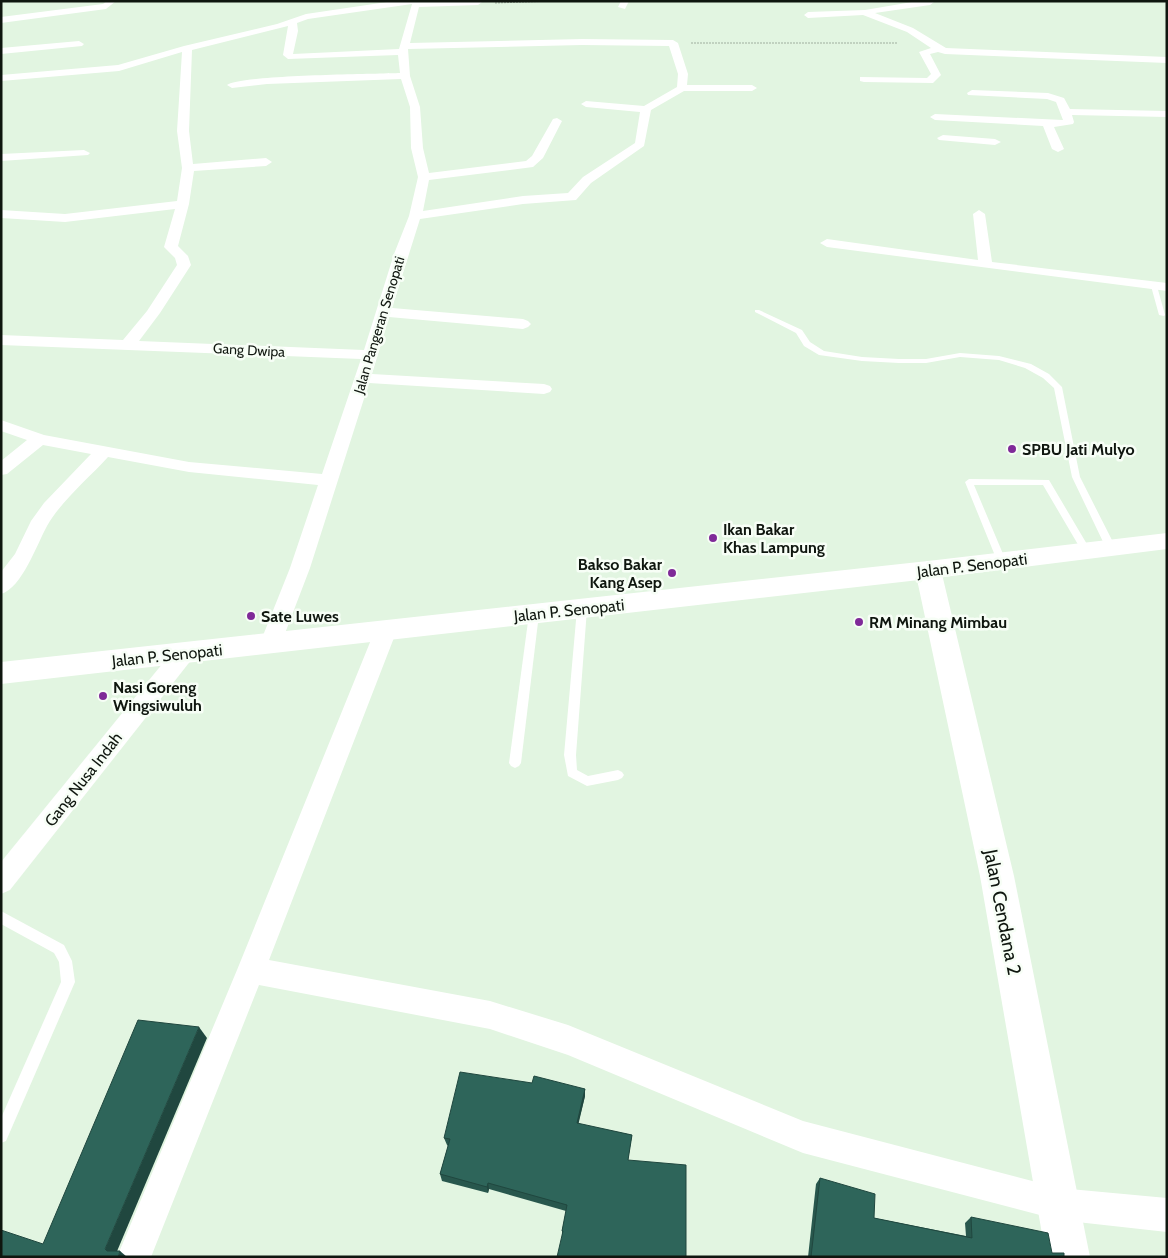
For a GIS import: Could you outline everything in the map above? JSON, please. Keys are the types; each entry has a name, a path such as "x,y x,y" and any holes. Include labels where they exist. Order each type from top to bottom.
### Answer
{"main road":[{"name":"Jalan P. Senopati","path":"1,673 928,570 1167,541"},
{"name":"Jalan Cendana 2","path":"928,570 997,876 1068,1257"}],"street":[{"path":"1,20 106,6 112,1"},
{"path":"316,15 322,1"},
{"name":"Jalan Pangeran Senopati","path":"271,643 300,568 363,378 415,216 424,178 417,148 415,107 405,76 404,49 416,2"},
{"path":"1,78 120,68 187,48 316,15 391,3 478,2"},
{"path":"808,15 864,12 930,2"},
{"path":"847,5 894,23 939,49"},
{"path":"292,22 293,32 288,55 291,57 404,49 582,42 673,43 683,74 682,88"},
{"path":"864,24 894,23"},
{"path":"1,51 79,44"},
{"path":"128,344 153,313 184,266 181,256 171,247 183,204 188,168 183,131 187,48"},
{"path":"864,79 928,81 936,75 924,52 939,49 994,54 1167,60"},
{"path":"232,85 276,81 405,76"},
{"path":"586,104 646,109 682,88 752,88"},
{"path":"935,118 1047,124 1070,122 1060,100 1054,98 972,93"},
{"path":"999,94 1009,122"},
{"path":"415,216 523,200 572,197 587,180 640,144 646,109"},
{"path":"1066,112 1167,114"},
{"path":"424,178 529,164 537,158 557,121"},
{"path":"944,138 996,145 990,121"},
{"path":"1047,124 1058,149"},
{"path":"1,158 84,153"},
{"path":"188,168 266,162"},
{"path":"1,214 66,218 183,204"},
{"path":"979,214 986,265"},
{"path":"827,242 986,265 1160,286"},
{"path":"383,312 523,324"},
{"name":"Gang Dwipa","path":"1,340 369,355"},
{"path":"363,378 544,388"},
{"path":"1,425 40,438 239,474 328,480"},
{"path":"1,470 40,438"},
{"path":"1,587 24,556 38,525 51,507 104,451"},
{"path":"134,1257 251,970 386,630"},
{"name":"Gang Nusa Indah","path":"1,882 184,653"},
{"path":"251,970 490,1014 568,1040 803,1137 1059,1204 1167,1215"}],"lane":[{"path":"1160,286 1162,315"},
{"path":"757,311 799,332 807,344 822,353 899,362 926,361 960,355 999,358 1028,366 1046,376 1058,387 1076,477 1111,548"},
{"path":"1001,561 969,482 1046,482 1086,551"},
{"path":"582,608 570,755 572,773 587,781 618,775"},
{"path":"515,763 534,614"},
{"path":"1,918 59,949 65,961 68,982 1,1136"}],"path":[{"path":"478,2 530,3 554,1"},
{"path":"673,43 929,43"}],"building":[{"path":"138,1020 199,1027 105,1249 107,1251 120,1251 118,1257 1,1257 1,1230 43,1244"},
{"path":"460,1072 532,1083 534,1076 585,1089 577,1123 632,1135 628,1160 686,1165 686,1257 557,1257 567,1205 488,1183 487,1187 440,1174 450,1139 444,1138"},
{"path":"820,1178 875,1194 874,1218 972,1238 971,1217 1048,1233 1052,1253 1064,1253 1064,1257 811,1257"}],"place":[{"name":"SPBU Jati Mulyo","path":"1012,449"},
{"name":"Ikan Bakar Khas Lampung","path":"713,538"},
{"name":"Bakso Bakar Kang Asep","path":"672,573"},
{"name":"Sate Luwes","path":"251,616"},
{"name":"RM Minang Mimbau","path":"859,622"},
{"name":"Nasi Goreng Wingsiwuluh","path":"103,696"}]}
